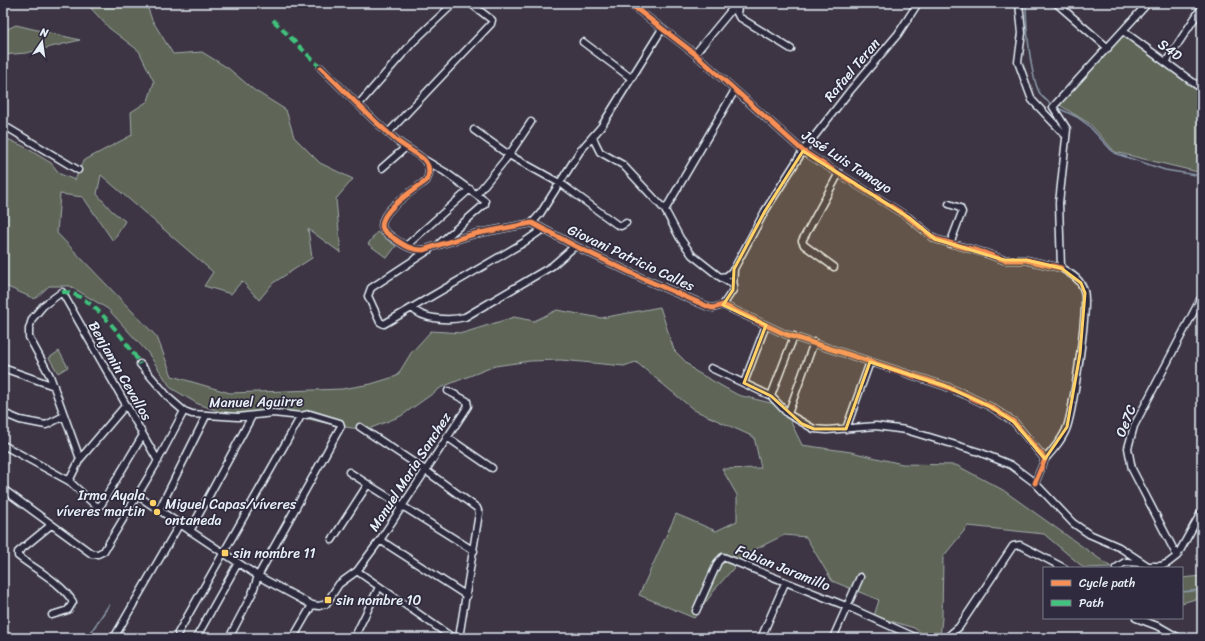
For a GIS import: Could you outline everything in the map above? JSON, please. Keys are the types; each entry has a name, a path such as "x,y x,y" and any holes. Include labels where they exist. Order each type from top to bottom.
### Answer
{"street":[{"path":"359,104 413,42 454,3"},
{"path":"388,133 491,24 492,20 490,16 470,3"},
{"name":"José Luis Tamayo","path":"629,3 695,54 803,151 908,216 927,234 935,239 1004,260 1026,260 1061,268"},
{"path":"738,3 737,13 739,17 791,49"},
{"path":"695,54 738,3"},
{"name":"Rafael Teran","path":"734,269 765,210 803,151 849,92 898,34 918,3"},
{"path":"1019,3 1022,33 1018,62 1025,78 1028,95 1066,136"},
{"path":"1056,3 1108,48"},
{"path":"1035,482 1044,459 1060,441 1067,427 1080,354 1085,293 1081,283 1061,268 1059,204 1066,126 1053,110 1053,106 1148,3"},
{"path":"1166,62 1202,7"},
{"path":"425,160 429,174 426,181 390,209 382,222 383,228 386,232 406,246 414,250 423,250 437,244 474,234 532,223 560,184 580,150 592,138 662,29"},
{"name":"S4D","path":"1123,31 1202,89"},
{"path":"583,42 631,78"},
{"path":"321,68 405,148 478,194 485,201 484,204 465,222 437,244 371,288 368,296 380,322 384,324 523,243 543,229"},
{"path":"666,210 735,90"},
{"path":"478,194 509,155 531,122"},
{"path":"3,125 78,170"},
{"path":"474,130 509,155 560,184 616,224 621,226 626,223"},
{"path":"592,138 600,152 623,165 666,210 680,238 692,255 720,277 734,285"},
{"path":"382,168 405,148"},
{"path":"834,267 804,245 802,241 840,173"},
{"path":"406,246 470,189"},
{"path":"949,204 960,208 962,212 950,244"},
{"name":"Giovani Patricio Calles","path":"532,223 575,246 644,279 709,307 713,308 723,305 794,336 946,386 991,407 1014,422 1044,459"},
{"path":"412,308 418,314 427,317 465,317 552,266 575,246"},
{"path":"720,277 727,276 734,269"},
{"path":"723,305 729,298 734,285 734,269"},
{"name":"Benjamin Cevallos","path":"54,386 29,337 29,329 32,319 47,302 62,292 158,461"},
{"name":"Oe7C","path":"1177,556 1132,468 1128,448 1134,426 1201,298"},
{"path":"744,383 766,325"},
{"path":"771,396 794,336"},
{"path":"788,414 814,342"},
{"path":"846,429 870,362"},
{"path":"3,489 92,554 98,554 104,551 138,496 184,412 170,399 140,364"},
{"path":"3,368 54,386 80,459"},
{"path":"711,368 771,396 788,414 814,429 846,429 876,426 906,430 985,454 1011,465 1035,482 1073,523 1089,534 1119,547 1141,563"},
{"name":"Manuel Maria Sanchez","path":"312,605 319,606 326,604 339,584 357,571 380,540 448,437 468,404 467,401 448,391"},
{"path":"69,481 80,459 126,406"},
{"name":"Manuel Aguirre","path":"184,412 206,416 233,417 278,412 301,416 310,414 339,421 341,426 258,576"},
{"path":"3,413 20,420 46,425 64,416"},
{"path":"159,510 206,416"},
{"path":"190,531 252,416"},
{"path":"178,634 301,416"},
{"path":"360,427 475,505 479,513 459,638"},
{"path":"3,445 69,481 95,505 102,504 144,435"},
{"path":"448,437 492,468"},
{"path":"349,472 367,486 373,486 401,507 474,551"},
{"path":"332,540 367,486"},
{"path":"138,496 179,525 225,553 258,576 312,605 293,638"},
{"path":"1118,567 1125,562 1141,563 1154,567 1168,564 1177,556 1202,511"},
{"path":"51,525 18,552 18,556 62,588 73,602 68,610 52,615"},
{"path":"115,636 179,525"},
{"path":"380,540 466,596"},
{"path":"946,638 959,627 1013,546 1020,545 1062,567"},
{"name":"Fabian Jaramillo","path":"696,611 718,562 723,557 785,583 846,606 917,638"},
{"path":"196,638 238,563"},
{"path":"357,571 453,638"},
{"path":"229,638 252,594 258,576"},
{"path":"833,638 860,576"},
{"path":"761,638 785,583"},
{"path":"354,638 379,586"},
{"path":"1139,619 1160,627 1179,638"}],"highlighted area":[{"path":"803,151 908,217 935,239 1004,260 1026,260 1061,268 1081,283 1085,293 1080,354 1067,427 1045,459 1014,422 991,407 945,386 870,362 846,429 814,429 802,424 771,396 744,383 766,325 723,305 733,290 734,269 765,211"}],"green space":[{"path":"86,3 146,3 152,20 173,54 202,52 228,68 254,90 286,110 294,137 320,163 353,179 336,199 341,253 308,229 312,258 273,283 259,300 242,281 231,294 204,286 213,272 101,175 97,194 112,211 125,221 113,241 83,197 60,194 57,233 157,337 172,376 230,393 342,389 371,384 397,376 411,353 431,331 463,333 514,317 534,321 557,310 601,318 660,307 674,350 695,371 738,395 783,406 802,445 851,452 902,464 956,465 1003,490 1111,567 1083,567 1044,534 968,526 943,557 942,618 940,638 929,638 914,628 874,616 879,600 832,581 806,537 784,535 746,554 717,587 694,618 639,595 676,514 716,531 737,521 737,495 722,469 761,468 754,437 694,410 636,362 624,366 561,360 530,361 495,366 442,387 401,416 366,430 338,426 279,412 236,417 198,404 171,388 148,353 108,309 70,286 49,286 35,299 3,285 3,137 23,146 51,163 60,174 75,180 83,161 132,135 131,112 148,101 154,82 139,51 109,28"},
{"path":"16,25 80,40 26,53 3,55 3,31"},
{"path":"1123,35 1202,90 1202,173 1115,152 1090,124 1058,104"},
{"path":"377,232 396,246 387,258 368,244"},
{"path":"59,351 68,367 58,373 49,358"},
{"path":"1202,576 1202,597 1183,603 1183,578"}],"waterway":[{"path":"1026,3 1031,65 1034,77 1041,95 1052,105"},
{"path":"1056,107 1077,117 1088,125 1114,153 1165,170 1202,176"},
{"path":"1183,592 1202,590"},
{"path":"87,638 109,605"}],"marked path":[{"path":"273,20 321,68"},
{"path":"62,292 73,294 84,299 107,319 127,344 140,364"}],"cycle path":[{"path":"629,3 695,54 803,151 908,217 935,239 1004,260 1026,260 1061,268"},
{"path":"321,68 385,131 398,142 416,153 427,163 429,173 426,181 398,202 385,216 382,223 383,229 403,244 410,248 423,250 474,234 532,223 575,246 644,279 709,307 713,308 723,305 785,334 945,386 991,407 1014,422 1045,459 1035,483"}],"place":[{"name":"Irma Ayala víveres martin","path":"153,503"},
{"name":"Miguel Capas/víveres ontaneda","path":"157,512"},
{"name":"sin nombre 11","path":"225,553"},
{"name":"sin nombre 10","path":"328,600"}]}
